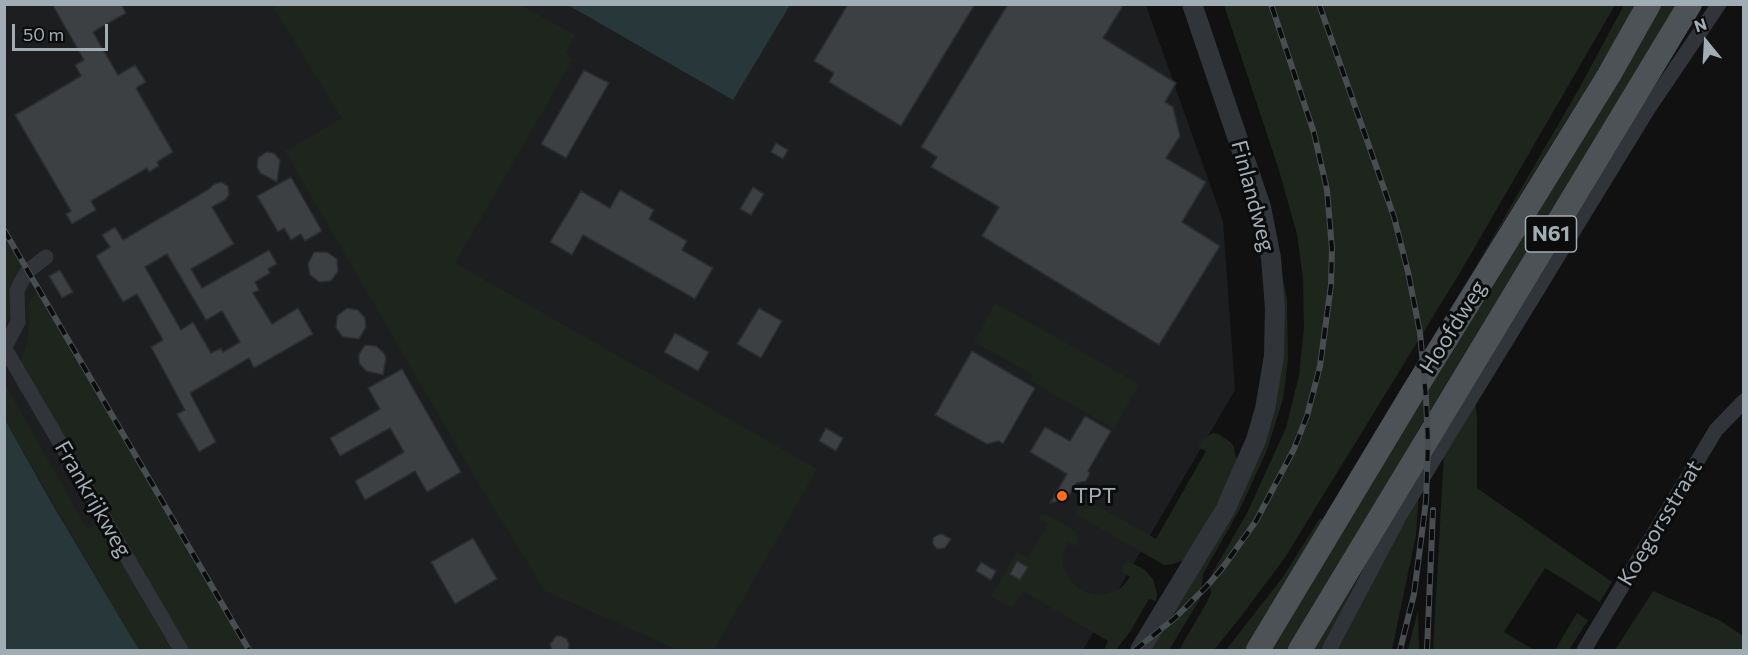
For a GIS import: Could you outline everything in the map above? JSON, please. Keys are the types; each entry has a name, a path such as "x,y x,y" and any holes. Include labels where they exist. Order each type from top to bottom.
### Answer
{"main road":[{"name":"Hoofdweg","path":"1258,651 1412,394 1609,75 1649,4"},
{"name":"Hoofdweg","path":"1300,651 1690,4"}],"street":[{"name":"Finlandweg","path":"1140,651 1225,510 1239,480 1256,440 1265,408 1274,356 1275,308 1272,268 1261,207 1192,4"},
{"path":"1329,651 1400,516 1457,421 1648,109 1719,4"},
{"name":"Frankrijkweg","path":"46,256 27,272 20,284 17,291 18,322 5,347 181,651"},
{"name":"Koegorsstraat","path":"1584,651 1716,430 1743,401"}],"shaded area":[{"path":"4,5 1146,5 1223,221 1235,390 1083,650 104,650 5,471"},
{"path":"272,5 520,5 575,35 566,53 573,59 455,263 817,469 714,650 678,650 545,591 476,479 285,151 342,118"},
{"path":"568,5 790,5 733,100"},
{"path":"1224,5 1615,5 1461,271 1284,559 1214,650 1179,650 1207,602 1211,593 1210,579 1213,572 1247,513 1286,428 1299,375 1304,328 1303,278 1297,234 1278,167"},
{"path":"1624,5 1638,5 1472,273 1580,87"},
{"path":"1658,5 1677,5 1425,419 1288,650 1266,650"},
{"path":"4,238 23,268 10,318 5,325"},
{"path":"1281,270 1287,298 1288,360 1283,399 1267,450 1240,509 1203,574 1200,599 1169,650 1148,650 1240,493"},
{"path":"37,292 250,650 186,650 20,363 28,339 29,301"},
{"path":"995,303 1139,384 1114,429 1032,382 1032,374 974,342"},
{"path":"4,382 87,529 99,523 171,650 139,650 5,420"},
{"path":"1475,399 1477,488 1612,582 1600,602 1545,568 1504,632 1534,650 1433,650 1444,453"},
{"path":"5,420 51,502 139,650 5,650"},
{"path":"1213,433 1233,445 1238,464 1187,559 1164,565 1075,514 1084,498 1156,539 1206,451 1198,447 1203,439"},
{"path":"1419,494 1416,535 1392,650 1331,650"},
{"path":"1041,515 1048,515 1076,532 1078,541 1076,546 1068,542 1063,563 1069,579 1082,591 1098,595 1122,587 1130,577 1122,572 1122,565 1129,562 1144,569 1153,579 1157,594 1156,601 1149,599 1130,632 1116,650 1104,650 1108,641 1023,591 1012,608 991,596 1017,552 1028,558 1048,524 1039,519"},
{"path":"1320,518 1326,521 1249,650 1226,650 1283,577"},
{"path":"1368,557 1322,650 1307,650"},
{"path":"1653,591 1721,621 1743,636 1743,650 1615,650"},
{"path":"1418,610 1419,650 1408,650"},
{"path":"1577,613 1588,620 1569,650 1555,650"}],"building":[{"path":"52,4 121,4 126,13 93,32 118,75 135,65 146,82 136,88 173,152 157,162 159,166 149,172 147,168 91,201 96,210 72,224 66,214 71,211 15,115 81,76 75,65 84,60"},
{"path":"848,4 975,4 901,126 829,82 834,73 814,61"},
{"path":"1008,4 1124,4 1103,38 1176,83 1165,102 1173,107 1180,136 1166,158 1206,182 1182,222 1220,246 1159,345 982,236 999,207 931,167 937,157 921,147"},
{"path":"584,70 609,83 566,158 541,144"},
{"path":"776,143 788,150 783,159 771,152"},
{"path":"266,152 274,153 280,160 277,182 260,173 257,167 258,158"},
{"path":"291,177 322,231 305,241 301,234 291,240 284,228 278,232 257,196"},
{"path":"221,182 228,186 229,195 212,207 234,244 191,269 202,288 269,250 277,264 268,269 270,273 255,282 259,290 253,293 272,324 298,308 313,334 254,368 249,358 190,393 216,442 199,452 177,414 185,410 151,347 163,340 137,294 123,302 96,256 110,247 102,235 115,227 123,240 214,184","holes":["167,254 206,320 222,311 240,342 223,352 221,348 211,353 193,322 181,330 145,267"]},
{"path":"753,187 764,194 751,215 740,209"},
{"path":"620,190 654,210 649,219 687,241 682,250 713,268 695,299 583,235 572,255 550,242 581,191 610,208"},
{"path":"314,252 327,252 337,259 338,271 331,281 319,282 310,275 308,264"},
{"path":"60,270 73,292 62,298 49,276"},
{"path":"347,308 358,310 365,318 366,327 359,339 343,337 336,328 337,316"},
{"path":"759,308 782,321 761,358 737,344"},
{"path":"675,333 709,352 698,371 664,352"},
{"path":"365,345 376,346 384,353 386,358 383,375 366,371 359,363 359,354"},
{"path":"972,351 1035,388 1003,444 999,441 987,444 935,415"},
{"path":"402,369 461,472 427,492 415,471 365,500 355,481 404,452 390,428 340,456 330,438 380,409 368,388"},
{"path":"1085,416 1111,431 1088,471 1090,473 1086,481 1076,483 1067,499 1050,503 1067,474 1030,452 1045,427 1070,441"},
{"path":"826,428 843,438 836,451 819,441"},
{"path":"942,534 951,539 945,548 937,549 933,544 933,538"},
{"path":"473,538 497,579 455,604 431,562"},
{"path":"1017,561 1028,567 1020,580 1010,574"},
{"path":"981,562 996,571 991,580 976,571"},
{"path":"556,636 567,639 568,651 552,651 550,644"}],"railway":[{"path":"1135,650 1175,618 1207,586 1256,521 1294,449 1307,416 1320,366 1331,285 1332,249 1327,190 1314,133 1271,4"},
{"path":"1319,4 1394,217 1420,333 1428,443 1426,501 1414,594 1400,650"},
{"path":"4,230 249,650"},
{"path":"1427,650 1433,510"}],"place":[{"name":"TPT","path":"1062,496"}]}
